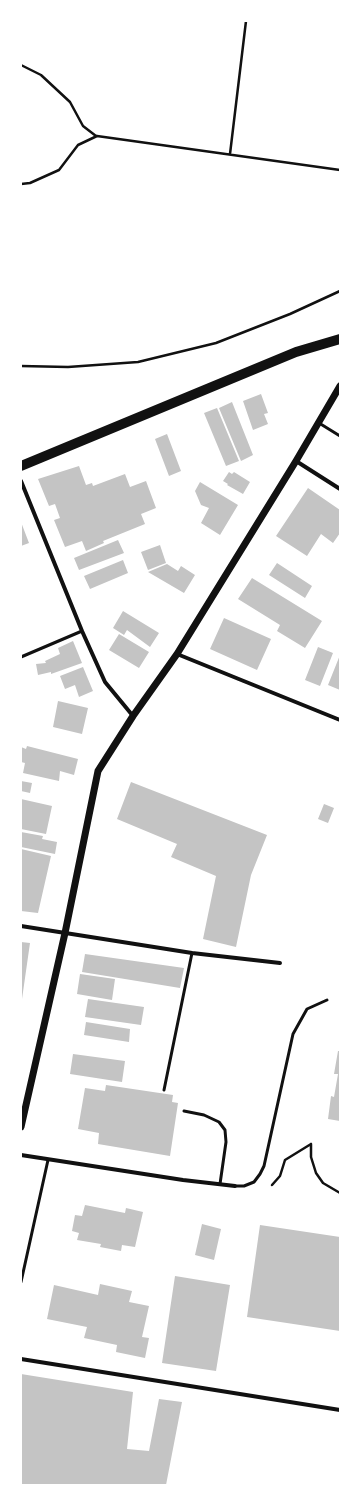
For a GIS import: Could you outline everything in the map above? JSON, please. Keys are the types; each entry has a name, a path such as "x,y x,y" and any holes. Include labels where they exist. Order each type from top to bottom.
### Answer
{"main road":[{"path":"21,466 296,352 340,339"}],"street":[{"path":"21,1127 65,933 98,771 133,716 177,654 296,461 340,386"},
{"path":"296,461 340,489"},
{"path":"21,481 82,631 105,682 133,716"},
{"path":"177,654 340,720"},
{"path":"21,926 192,953 280,963"},
{"path":"21,1156 183,1180 235,1186"},
{"path":"21,1359 340,1410"}],"lane":[{"path":"318,423 340,436"},
{"path":"21,657 82,631"},
{"path":"164,1090 192,953"},
{"path":"235,1186 244,1186 254,1182 264,1166 293,1034 307,1009 327,1000"},
{"path":"184,1111 204,1115 219,1122 225,1130 226,1142 220,1184"},
{"path":"21,1282 48,1160"}],"path":[{"path":"230,154 246,21"},
{"path":"21,65 41,75 70,102 83,126 97,136 340,170"},
{"path":"21,184 30,183 59,170 78,145 97,136"},
{"path":"21,366 68,367 138,362 216,343 290,314 340,291"},
{"path":"272,1185 280,1176 285,1160 312,1144 311,1158 316,1173 323,1183 340,1193"}],"building":[{"path":"261,394 268,413 264,414 268,424 253,430 243,401"},
{"path":"232,402 253,455 241,461 219,408"},
{"path":"217,408 239,461 226,466 204,413"},
{"path":"167,434 181,471 169,476 155,439"},
{"path":"79,466 86,485 92,483 93,486 125,474 130,487 146,481 156,508 141,514 145,524 103,541 104,543 86,551 82,541 65,547 54,520 60,518 55,504 49,506 38,479"},
{"path":"229,472 232,474 234,472 250,482 243,494 223,481"},
{"path":"200,482 238,505 220,535 201,523 209,508 201,505 195,491"},
{"path":"308,488 340,510 340,533 333,543 321,534 307,556 276,536"},
{"path":"21,522 29,543 21,546"},
{"path":"118,540 124,553 79,570 74,558"},
{"path":"160,545 166,563 148,570 141,552"},
{"path":"123,560 128,573 90,589 84,576"},
{"path":"277,563 312,586 305,598 269,575"},
{"path":"167,564 178,571 181,566 195,575 184,593 148,572"},
{"path":"252,578 322,621 305,648 277,631 280,625 238,599"},
{"path":"123,611 159,633 150,647 127,630 124,635 113,628"},
{"path":"224,618 271,639 257,670 210,649"},
{"path":"119,634 149,652 139,668 109,650"},
{"path":"73,641 82,663 51,674 51,672 38,675 36,664 46,663 45,661 60,654 58,648"},
{"path":"318,647 333,653 320,686 305,680"},
{"path":"340,655 340,690 328,685"},
{"path":"83,667 93,691 79,697 75,685 65,689 60,676"},
{"path":"58,701 88,708 82,734 53,727"},
{"path":"27,746 78,759 74,775 60,771 59,781 23,773 25,763 21,762 21,747 26,749"},
{"path":"21,781 32,783 30,793 21,791"},
{"path":"131,782 267,835 251,875 236,947 203,939 216,876 171,857 177,844 117,819"},
{"path":"21,799 52,806 46,834 21,829"},
{"path":"324,804 334,808 328,823 318,819"},
{"path":"21,832 43,836 42,839 57,842 55,854 21,847"},
{"path":"21,849 51,856 38,913 21,911"},
{"path":"21,942 30,943 22,999 21,999"},
{"path":"85,954 184,968 180,988 82,972"},
{"path":"80,974 115,979 112,1000 77,994"},
{"path":"88,999 144,1007 141,1025 85,1017"},
{"path":"86,1022 130,1029 129,1042 84,1035"},
{"path":"338,1051 340,1051 340,1121 328,1119 331,1096 334,1097 338,1074 334,1074"},
{"path":"73,1054 125,1061 122,1082 70,1074"},
{"path":"106,1085 173,1095 172,1102 178,1103 170,1156 98,1144 99,1133 78,1129 85,1088 105,1091"},
{"path":"85,1205 125,1213 126,1208 143,1212 135,1247 122,1245 121,1251 100,1247 101,1244 77,1240 79,1233 72,1231 75,1215 82,1216"},
{"path":"202,1224 221,1229 214,1260 195,1255"},
{"path":"260,1225 340,1237 340,1331 247,1317"},
{"path":"175,1276 230,1285 216,1371 162,1363"},
{"path":"100,1284 132,1291 129,1302 149,1306 142,1337 149,1338 145,1358 116,1352 117,1345 84,1338 87,1327 47,1319 54,1285 98,1295"},
{"path":"21,1374 133,1392 127,1449 149,1451 159,1399 182,1402 166,1485 21,1485"}]}
